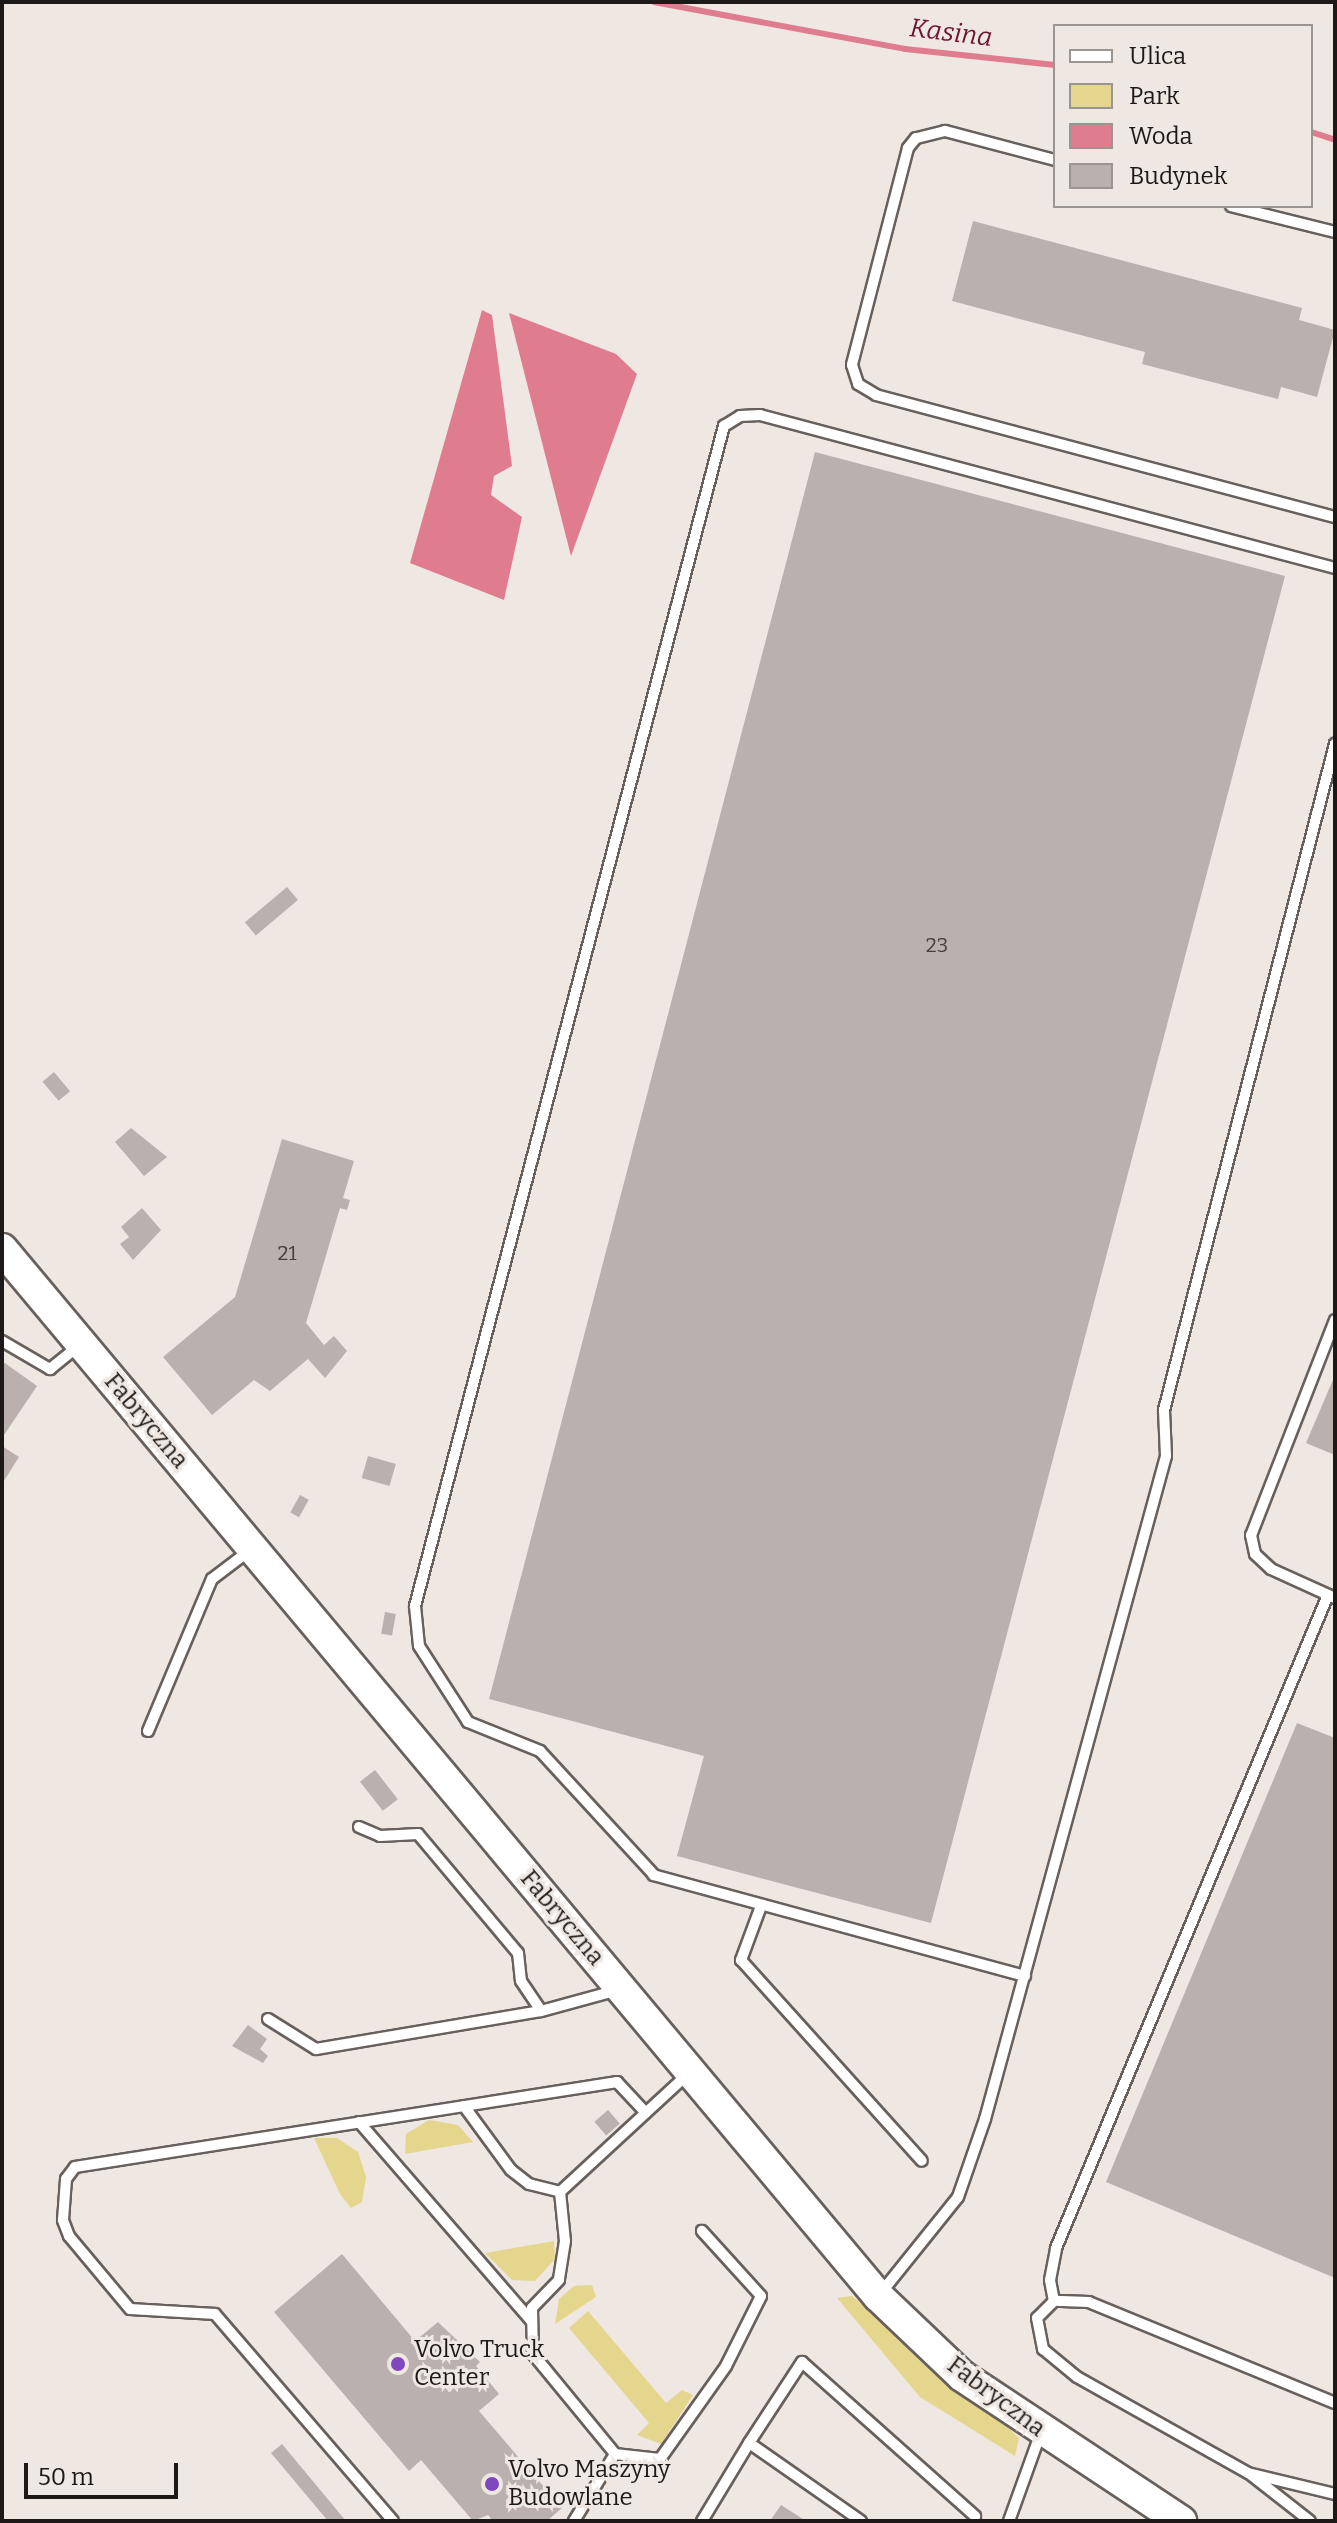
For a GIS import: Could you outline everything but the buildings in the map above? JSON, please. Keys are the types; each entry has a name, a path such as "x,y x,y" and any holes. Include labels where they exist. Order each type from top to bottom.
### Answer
{"main road":[{"name":"Fabryczna","path":"2,1249 878,2296 962,2376 1041,2432 1181,2521"}],"lane":[{"path":"1053,159 945,131 916,138 908,148 852,365 858,384 876,395 1335,517"},
{"path":"1239,208 1335,232"},
{"path":"1025,1976 761,1906 650,1872 540,1751 468,1722 424,1656 414,1625 461,1418 724,426 740,416 760,415 1335,568"},
{"path":"878,2296 958,2197 1025,1976 1166,1456 1164,1410 1335,744"},
{"path":"1054,2301 1050,2280 1056,2248 1332,1596 1271,1569 1255,1554 1251,1535 1335,1320"},
{"path":"2,1341 50,1369 81,1343"},
{"path":"148,1731 212,1579 251,1549"},
{"path":"359,1827 380,1836 418,1834 518,1953 521,1981 541,2011"},
{"path":"761,1906 741,1960 922,2161"},
{"path":"268,2019 316,2049 541,2011 621,1989"},
{"path":"560,2192 690,2072"},
{"path":"393,2521 215,2314 130,2309 69,2236 63,2220 64,2187 75,2167 617,2082 646,2113"},
{"path":"464,2106 511,2170 529,2184 560,2192"},
{"path":"359,2122 532,2322"},
{"path":"560,2192 565,2241 559,2280 532,2308 533,2354 615,2454 660,2459 726,2366 761,2296 702,2231"},
{"path":"1310,2521 1248,2473 1065,2369 1036,2335 1042,2309 1054,2301 1095,2304 1335,2403"},
{"path":"702,2521 802,2362 975,2516"},
{"path":"1009,2521 1041,2432"},
{"path":"749,2443 861,2521"},
{"path":"574,2521 615,2454"},
{"path":"1248,2473 1335,2494"}],"green space":[{"path":"429,2120 458,2125 473,2142 405,2154 406,2134"},
{"path":"314,2138 337,2138 358,2152 366,2177 362,2202 351,2208 340,2194"},
{"path":"554,2241 555,2259 535,2281 512,2280 485,2253"},
{"path":"592,2285 596,2297 555,2324 559,2299 574,2286"},
{"path":"852,2296 1019,2438 1015,2456 920,2397 837,2298"},
{"path":"588,2311 666,2403 682,2390 693,2395 661,2444 637,2435 649,2423 569,2328"}],"water":[{"path":"482,310 492,315 512,466 494,476 491,495 522,517 504,600 410,563"},
{"path":"509,313 616,354 637,374 571,556"}],"waterway":[{"name":"Kasina","path":"654,2 905,49 1053,65"},
{"name":"Kasina","path":"1313,133 1335,140"}],"place":[{"name":"Volvo Truck Center","path":"398,2364"},
{"name":"Volvo Maszyny Budowlane","path":"492,2484"}]}
